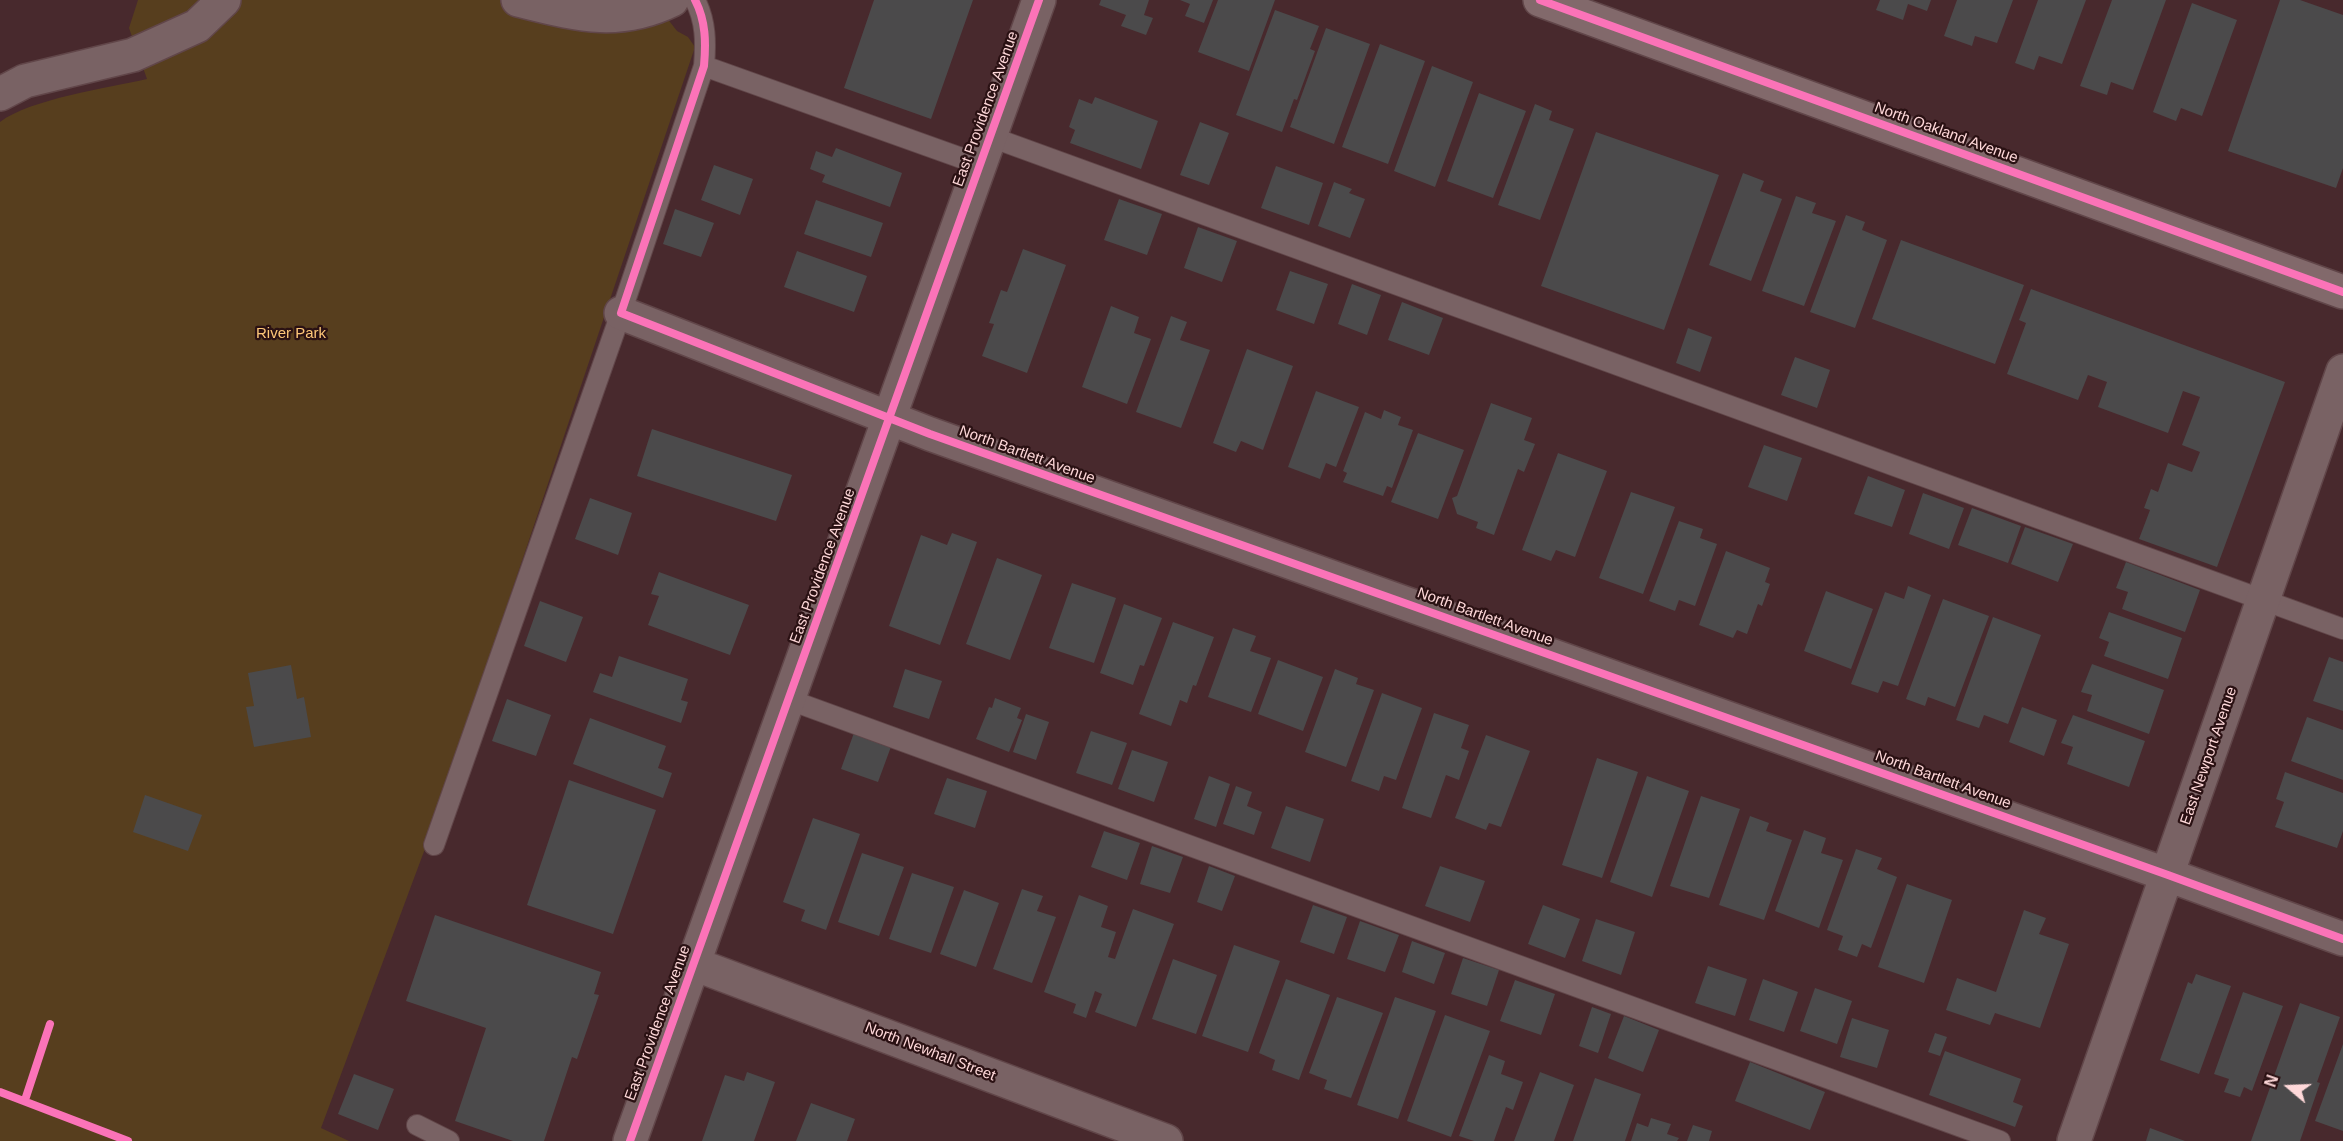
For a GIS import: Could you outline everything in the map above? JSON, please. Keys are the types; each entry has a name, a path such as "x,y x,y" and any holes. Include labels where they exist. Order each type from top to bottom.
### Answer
{"main road":[{"name":"North Oakland Avenue","path":"1540,0 2343,292"}],"street":[{"path":"0,94 26,81 134,55 197,26 224,0"},
{"path":"518,0 570,13 605,17 638,13 672,0"},
{"name":"East Providence Avenue","path":"630,1141 1040,0"},
{"name":"North Bartlett Avenue","path":"621,313 890,419 2343,939"},
{"name":"East Newport Avenue","path":"2074,1141 2343,371"},
{"name":"North Newhall Street","path":"694,964 1166,1141"}],"lane":[{"path":"434,846 621,313 704,66 703,22 695,0"},
{"path":"704,66 986,151 2343,629"},
{"path":"790,700 2000,1141"},
{"path":"417,1125 449,1141"}],"green space":[{"name":"River Park","path":"138,0 653,0 677,31 688,37 695,47 426,846 321,1128 349,1141 0,1141 0,122 13,114 49,101 147,79 129,28"}],"building":[{"path":"874,0 973,0 931,119 844,88"},
{"path":"1101,0 1149,0 1144,15 1153,18 1146,35 1121,26 1126,15 1099,5"},
{"path":"1180,0 1213,0 1204,23 1185,16 1190,4"},
{"path":"1218,0 1275,0 1249,71 1198,52"},
{"path":"1880,0 1931,0 1927,11 1908,4 1903,20 1876,10"},
{"path":"1957,0 2013,0 1997,43 1975,36 1972,46 1944,36"},
{"path":"2038,0 2086,0 2062,64 2039,56 2034,70 2015,63"},
{"path":"2112,0 2166,0 2133,90 2111,82 2107,95 2080,86"},
{"path":"2280,0 2300,0 2343,15 2343,168 2336,188 2228,151"},
{"path":"2192,3 2237,20 2202,116 2181,108 2176,121 2153,112"},
{"path":"1275,10 1319,26 1310,49 1315,51 1297,100 1294,99 1282,132 1236,115"},
{"path":"1326,28 1370,44 1334,144 1290,127"},
{"path":"1380,44 1425,61 1388,164 1342,147"},
{"path":"1432,66 1473,82 1435,187 1394,171"},
{"path":"1479,93 1526,111 1493,198 1447,181"},
{"path":"1095,97 1158,121 1141,169 1070,143 1075,130 1069,127 1079,99 1092,104"},
{"path":"1535,104 1552,111 1549,120 1574,129 1540,220 1498,205"},
{"path":"1200,122 1229,133 1209,185 1180,175"},
{"path":"1596,132 1719,175 1664,330 1541,286"},
{"path":"836,148 902,173 890,207 822,182 825,175 810,169 816,151 832,157"},
{"path":"714,165 753,179 740,215 701,200"},
{"path":"1276,166 1323,183 1309,225 1261,208"},
{"path":"1743,173 1764,181 1760,191 1782,199 1751,281 1709,265"},
{"path":"1334,182 1352,189 1349,193 1365,199 1350,238 1318,226"},
{"path":"1796,196 1816,203 1812,213 1836,221 1804,306 1762,291"},
{"path":"1119,199 1162,214 1147,255 1104,240"},
{"path":"816,200 883,223 871,257 804,234"},
{"path":"675,209 714,223 701,257 663,244"},
{"path":"1846,215 1865,222 1862,230 1887,240 1855,328 1810,312"},
{"path":"1198,227 1237,241 1222,282 1184,268"},
{"path":"1901,240 2024,285 1995,364 1872,319"},
{"path":"1023,249 1066,265 1027,373 982,356 994,324 989,323 1001,290 1007,292"},
{"path":"797,251 867,276 854,312 784,287"},
{"path":"1290,271 1328,284 1314,324 1276,310"},
{"path":"1352,284 1381,295 1367,335 1338,324"},
{"path":"2031,289 2285,382 2217,567 2139,539 2150,510 2144,508 2151,489 2158,492 2168,463 2192,472 2200,452 2182,445 2200,397 2183,391 2168,433 2098,407 2107,382 2088,375 2078,400 2007,374 2026,323 2019,320"},
{"path":"1402,302 1443,318 1429,355 1388,340"},
{"path":"1111,306 1139,317 1134,333 1151,339 1127,404 1082,387"},
{"path":"1171,316 1187,322 1180,340 1210,350 1181,428 1136,412"},
{"path":"1688,328 1712,337 1700,372 1676,363"},
{"path":"1247,349 1293,366 1263,450 1241,441 1236,452 1213,443"},
{"path":"1795,357 1830,370 1817,408 1781,395"},
{"path":"1316,391 1359,407 1336,467 1326,463 1320,479 1288,467"},
{"path":"1491,403 1532,418 1524,440 1535,444 1524,472 1518,469 1494,535 1476,528 1478,522 1457,514 1452,498 1457,496"},
{"path":"1384,410 1401,417 1398,425 1413,430 1392,488 1387,486 1383,496 1343,482 1347,473 1343,471 1365,412 1381,419"},
{"path":"652,429 792,475 776,521 637,476"},
{"path":"1418,433 1464,450 1438,519 1391,502"},
{"path":"1764,445 1802,458 1787,501 1748,487"},
{"path":"1558,453 1607,471 1575,557 1556,550 1551,561 1522,550"},
{"path":"1868,476 1905,490 1892,527 1854,514"},
{"path":"1631,492 1675,507 1643,594 1599,578"},
{"path":"1923,493 1964,508 1949,549 1909,534"},
{"path":"590,498 632,513 618,555 575,539"},
{"path":"1972,508 2021,526 2008,563 1958,545"},
{"path":"1679,521 1703,529 1700,538 1717,544 1695,606 1679,600 1675,611 1649,601"},
{"path":"2025,527 2073,544 2058,582 2011,564"},
{"path":"952,533 977,542 940,645 889,626 921,535 947,545"},
{"path":"1726,551 1770,568 1765,582 1770,584 1762,606 1758,604 1747,634 1737,630 1733,638 1699,625"},
{"path":"997,558 1042,575 1010,660 966,644"},
{"path":"2126,562 2200,590 2185,632 2122,609 2128,592 2116,588"},
{"path":"659,572 749,605 730,655 648,625 659,596 651,594"},
{"path":"1072,583 1116,598 1094,663 1049,648"},
{"path":"1908,586 1931,595 1898,686 1883,681 1878,693 1851,684 1885,592 1904,599"},
{"path":"1826,591 1873,609 1851,669 1804,651"},
{"path":"1943,599 1989,616 1955,707 1928,697 1925,706 1906,699"},
{"path":"540,601 583,617 566,662 524,646"},
{"path":"1124,604 1162,618 1144,666 1140,665 1133,685 1100,673"},
{"path":"2109,612 2182,638 2168,679 2104,656 2109,642 2099,638"},
{"path":"1993,617 2041,635 2008,724 1984,715 1979,728 1956,720"},
{"path":"1173,622 1214,637 1196,686 1193,685 1187,703 1180,700 1171,726 1139,714"},
{"path":"1233,628 1256,636 1250,651 1271,658 1251,712 1208,697"},
{"path":"619,656 688,679 681,700 688,702 681,723 593,692 600,673 612,677"},
{"path":"2329,657 2343,662 2343,711 2313,701"},
{"path":"1278,660 1323,677 1303,731 1258,714"},
{"path":"2092,664 2164,690 2149,734 2087,711 2092,695 2081,692"},
{"path":"291,665 297,699 304,697 311,737 254,747 246,707 254,706 248,673"},
{"path":"905,669 942,681 929,719 893,707"},
{"path":"1335,669 1358,678 1356,684 1374,690 1346,767 1305,752"},
{"path":"1382,693 1422,708 1396,780 1384,776 1379,791 1351,781"},
{"path":"995,698 1021,708 1017,718 1022,720 1009,752 976,739"},
{"path":"507,699 551,715 536,756 492,741"},
{"path":"2022,707 2057,720 2044,756 2009,742"},
{"path":"1434,713 1469,725 1461,748 1469,751 1459,780 1446,775 1431,818 1402,808"},
{"path":"1026,714 1049,722 1036,760 1013,752"},
{"path":"2073,715 2145,741 2129,787 2067,764 2073,747 2061,743"},
{"path":"2307,717 2343,730 2343,780 2291,761"},
{"path":"590,718 666,746 658,768 672,773 663,798 573,764"},
{"path":"855,730 892,744 878,782 841,769"},
{"path":"1091,731 1127,743 1112,785 1076,773"},
{"path":"1486,735 1530,751 1501,827 1489,823 1486,830 1455,818"},
{"path":"1132,750 1168,762 1154,802 1118,789"},
{"path":"1597,758 1638,772 1602,878 1562,865"},
{"path":"2285,772 2343,793 2343,831 2337,848 2275,827 2284,802 2276,799"},
{"path":"1209,776 1230,784 1216,827 1194,819"},
{"path":"1647,776 1689,791 1652,897 1610,882"},
{"path":"947,778 987,791 975,828 934,814"},
{"path":"569,780 656,810 613,934 527,905"},
{"path":"1236,786 1252,792 1247,806 1262,812 1254,835 1223,824"},
{"path":"145,795 202,815 188,851 133,832"},
{"path":"1701,796 1740,809 1709,898 1670,886"},
{"path":"1286,806 1324,819 1310,862 1271,848"},
{"path":"1750,816 1769,823 1766,831 1792,840 1764,920 1719,905"},
{"path":"813,818 860,834 826,930 801,921 805,910 783,902"},
{"path":"1804,830 1826,838 1821,853 1843,860 1819,928 1775,911"},
{"path":"1104,831 1140,843 1127,880 1091,867"},
{"path":"1152,846 1183,857 1170,893 1140,884"},
{"path":"1856,849 1882,858 1877,869 1897,877 1871,948 1862,944 1857,957 1838,950 1843,936 1827,930"},
{"path":"862,853 904,867 879,936 838,922"},
{"path":"1209,866 1235,876 1222,911 1197,902"},
{"path":"1440,866 1485,881 1470,922 1425,906"},
{"path":"912,873 954,887 931,953 889,939"},
{"path":"1907,884 1952,900 1924,983 1878,967"},
{"path":"1022,889 1043,896 1037,911 1056,917 1032,983 993,969"},
{"path":"964,890 999,903 976,967 940,954"},
{"path":"1079,895 1108,906 1101,927 1116,932 1108,957 1115,959 1133,909 1174,924 1136,1027 1095,1012 1102,994 1095,991 1086,1018 1073,1013 1076,1004 1044,992"},
{"path":"1313,905 1347,917 1334,954 1300,942"},
{"path":"1543,905 1580,919 1565,958 1528,944"},
{"path":"2024,910 2046,918 2039,934 2069,944 2040,1028 1995,1013 1990,1025 1946,1010 1957,978 1996,992"},
{"path":"435,915 601,972 594,994 599,995 577,1059 572,1057 544,1141 513,1141 455,1121 486,1028 406,1001"},
{"path":"1596,919 1635,932 1621,975 1582,961"},
{"path":"1360,921 1399,935 1385,972 1347,959"},
{"path":"1412,941 1445,953 1434,984 1402,972"},
{"path":"1234,945 1280,961 1248,1052 1202,1036"},
{"path":"1463,958 1499,970 1487,1006 1451,994"},
{"path":"1173,959 1217,975 1196,1034 1152,1019"},
{"path":"1708,966 1747,979 1735,1016 1695,1003"},
{"path":"2196,974 2231,986 2199,1074 2160,1060 2188,982 2192,984"},
{"path":"1286,979 1330,995 1299,1080 1272,1070 1275,1060 1259,1053"},
{"path":"1763,979 1798,992 1784,1032 1749,1020"},
{"path":"1515,980 1555,994 1541,1035 1500,1021"},
{"path":"1815,988 1852,1001 1837,1044 1800,1031"},
{"path":"2243,992 2283,1006 2252,1091 2244,1087 2240,1097 2224,1092 2229,1079 2214,1074"},
{"path":"1337,997 1383,1013 1351,1098 1324,1089 1327,1080 1309,1073"},
{"path":"1395,997 1436,1011 1398,1119 1357,1105"},
{"path":"2300,1003 2340,1017 2317,1082 2320,1083 2300,1141 2251,1141"},
{"path":"1592,1007 1611,1014 1598,1053 1579,1046"},
{"path":"1445,1015 1490,1031 1451,1137 1407,1121"},
{"path":"1624,1016 1659,1030 1643,1072 1608,1058"},
{"path":"1852,1018 1889,1030 1877,1068 1840,1057"},
{"path":"1935,1033 1947,1037 1940,1056 1928,1052"},
{"path":"2343,1044 2343,1131 2315,1121"},
{"path":"1945,1051 2021,1079 2013,1102 2023,1106 2015,1127 1929,1095"},
{"path":"1489,1055 1505,1061 1501,1074 1523,1082 1513,1110 1506,1107 1494,1141 1474,1141 1459,1136"},
{"path":"1750,1062 1825,1092 1810,1130 1735,1101"},
{"path":"747,1072 775,1082 754,1141 702,1141 725,1075 744,1081"},
{"path":"1540,1072 1574,1085 1554,1141 1514,1141"},
{"path":"354,1074 394,1089 378,1130 338,1114"},
{"path":"1595,1078 1641,1094 1625,1141 1573,1141"},
{"path":"811,1103 855,1119 847,1141 796,1141"},
{"path":"1651,1118 1671,1124 1667,1134 1679,1138 1677,1141 1631,1141 1637,1123 1648,1127"},
{"path":"1693,1125 1712,1131 1709,1141 1687,1141"},
{"path":"2150,1128 2185,1141 2146,1141"}],"cycle path":[{"path":"695,0 704,32 704,66 621,313 930,434 2343,939"},
{"path":"630,1141 1039,0"},
{"path":"1540,0 2343,292"},
{"path":"25,1100 50,1024"},
{"path":"0,1092 128,1141"}]}
